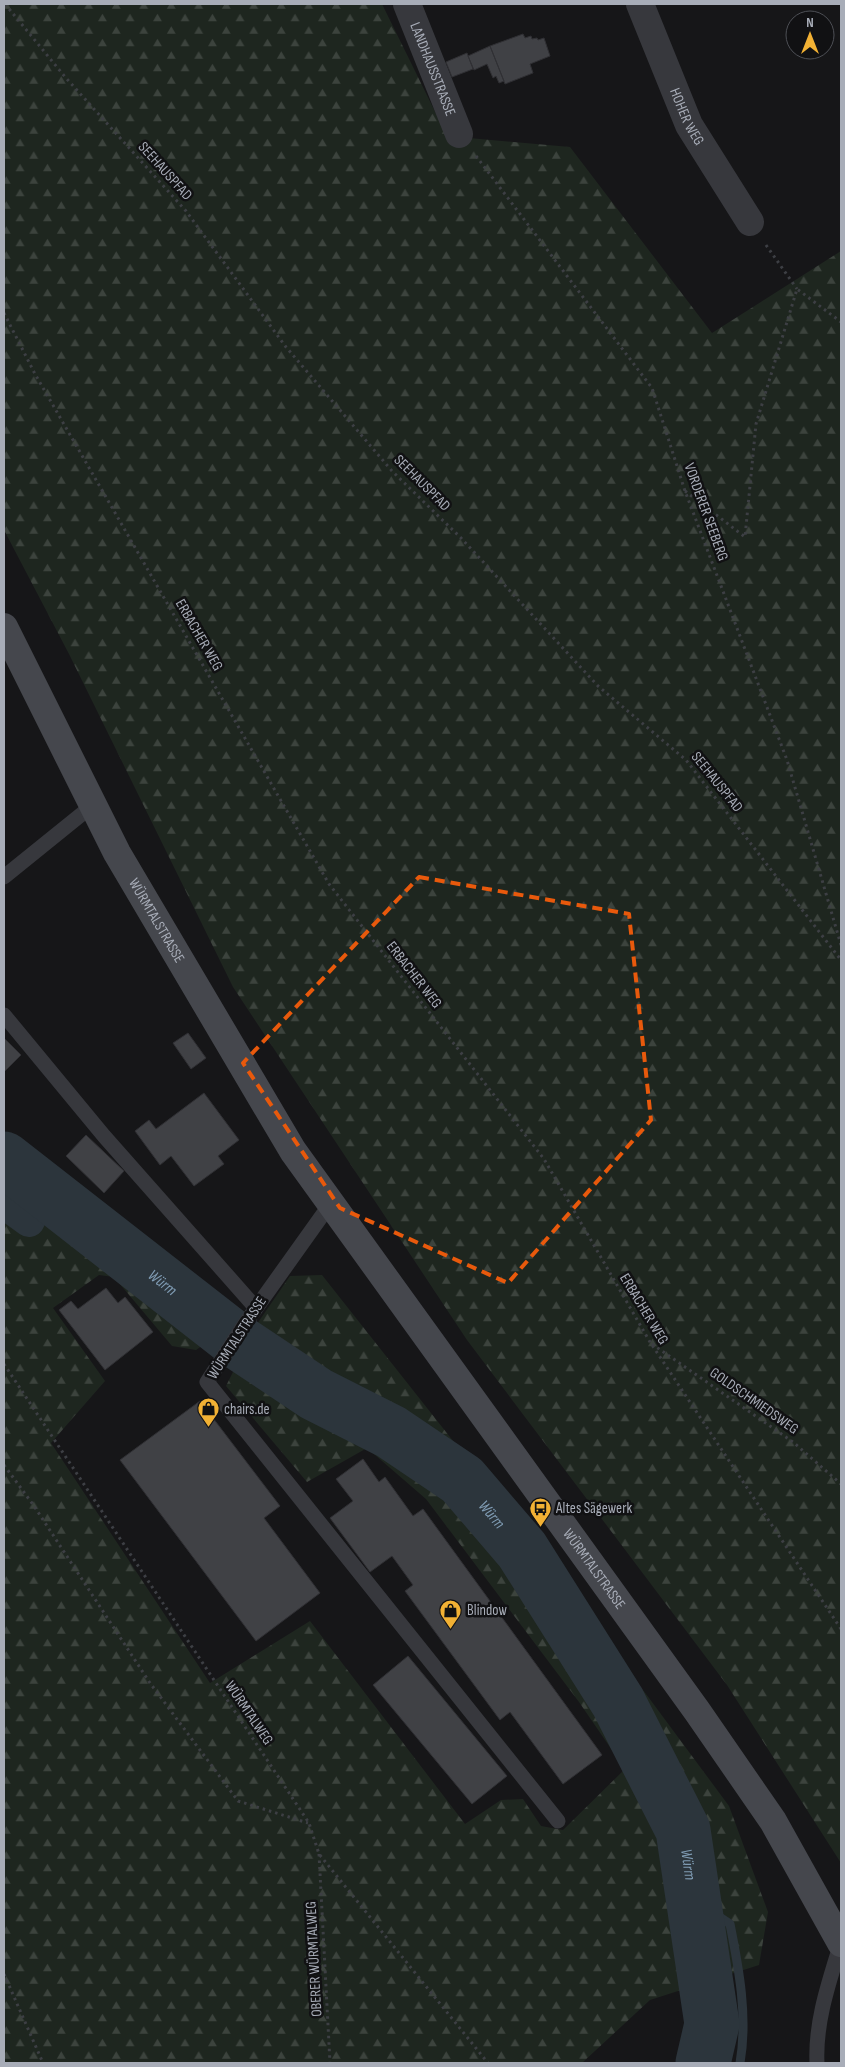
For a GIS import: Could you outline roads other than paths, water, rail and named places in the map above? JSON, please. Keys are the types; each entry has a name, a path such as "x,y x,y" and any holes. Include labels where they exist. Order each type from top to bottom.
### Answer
{"main road":[{"name":"WÜRMTALSTRASSE","path":"4,627 117,853 288,1142 685,1695 773,1821 841,1943"}],"street":[{"name":"LANDHAUSSTRASSE","path":"407,4 460,134"},
{"name":"HOHER WEG","path":"640,4 689,125 750,222"}],"lane":[{"path":"4,877 93,804"},
{"path":"4,1015 104,1136 256,1308"},
{"name":"WÜRMTALSTRASSE","path":"331,1203 244,1324 207,1382 558,1821"},
{"path":"817,2063 816,2048 825,1994 841,1943"}],"waterway":[{"name":"Würm","path":"4,1159 241,1344 316,1394 391,1432 462,1480 522,1550 618,1702 683,1830 712,2024 703,2063"},
{"path":"4,1203 29,1221"},
{"path":"694,1900 730,1924 743,2011 740,2063"}],"place":[{"name":"chairs.de","path":"208,1428"},
{"name":"Altes Sägewerk","path":"540,1527"},
{"name":"Blindow","path":"451,1629"}]}
